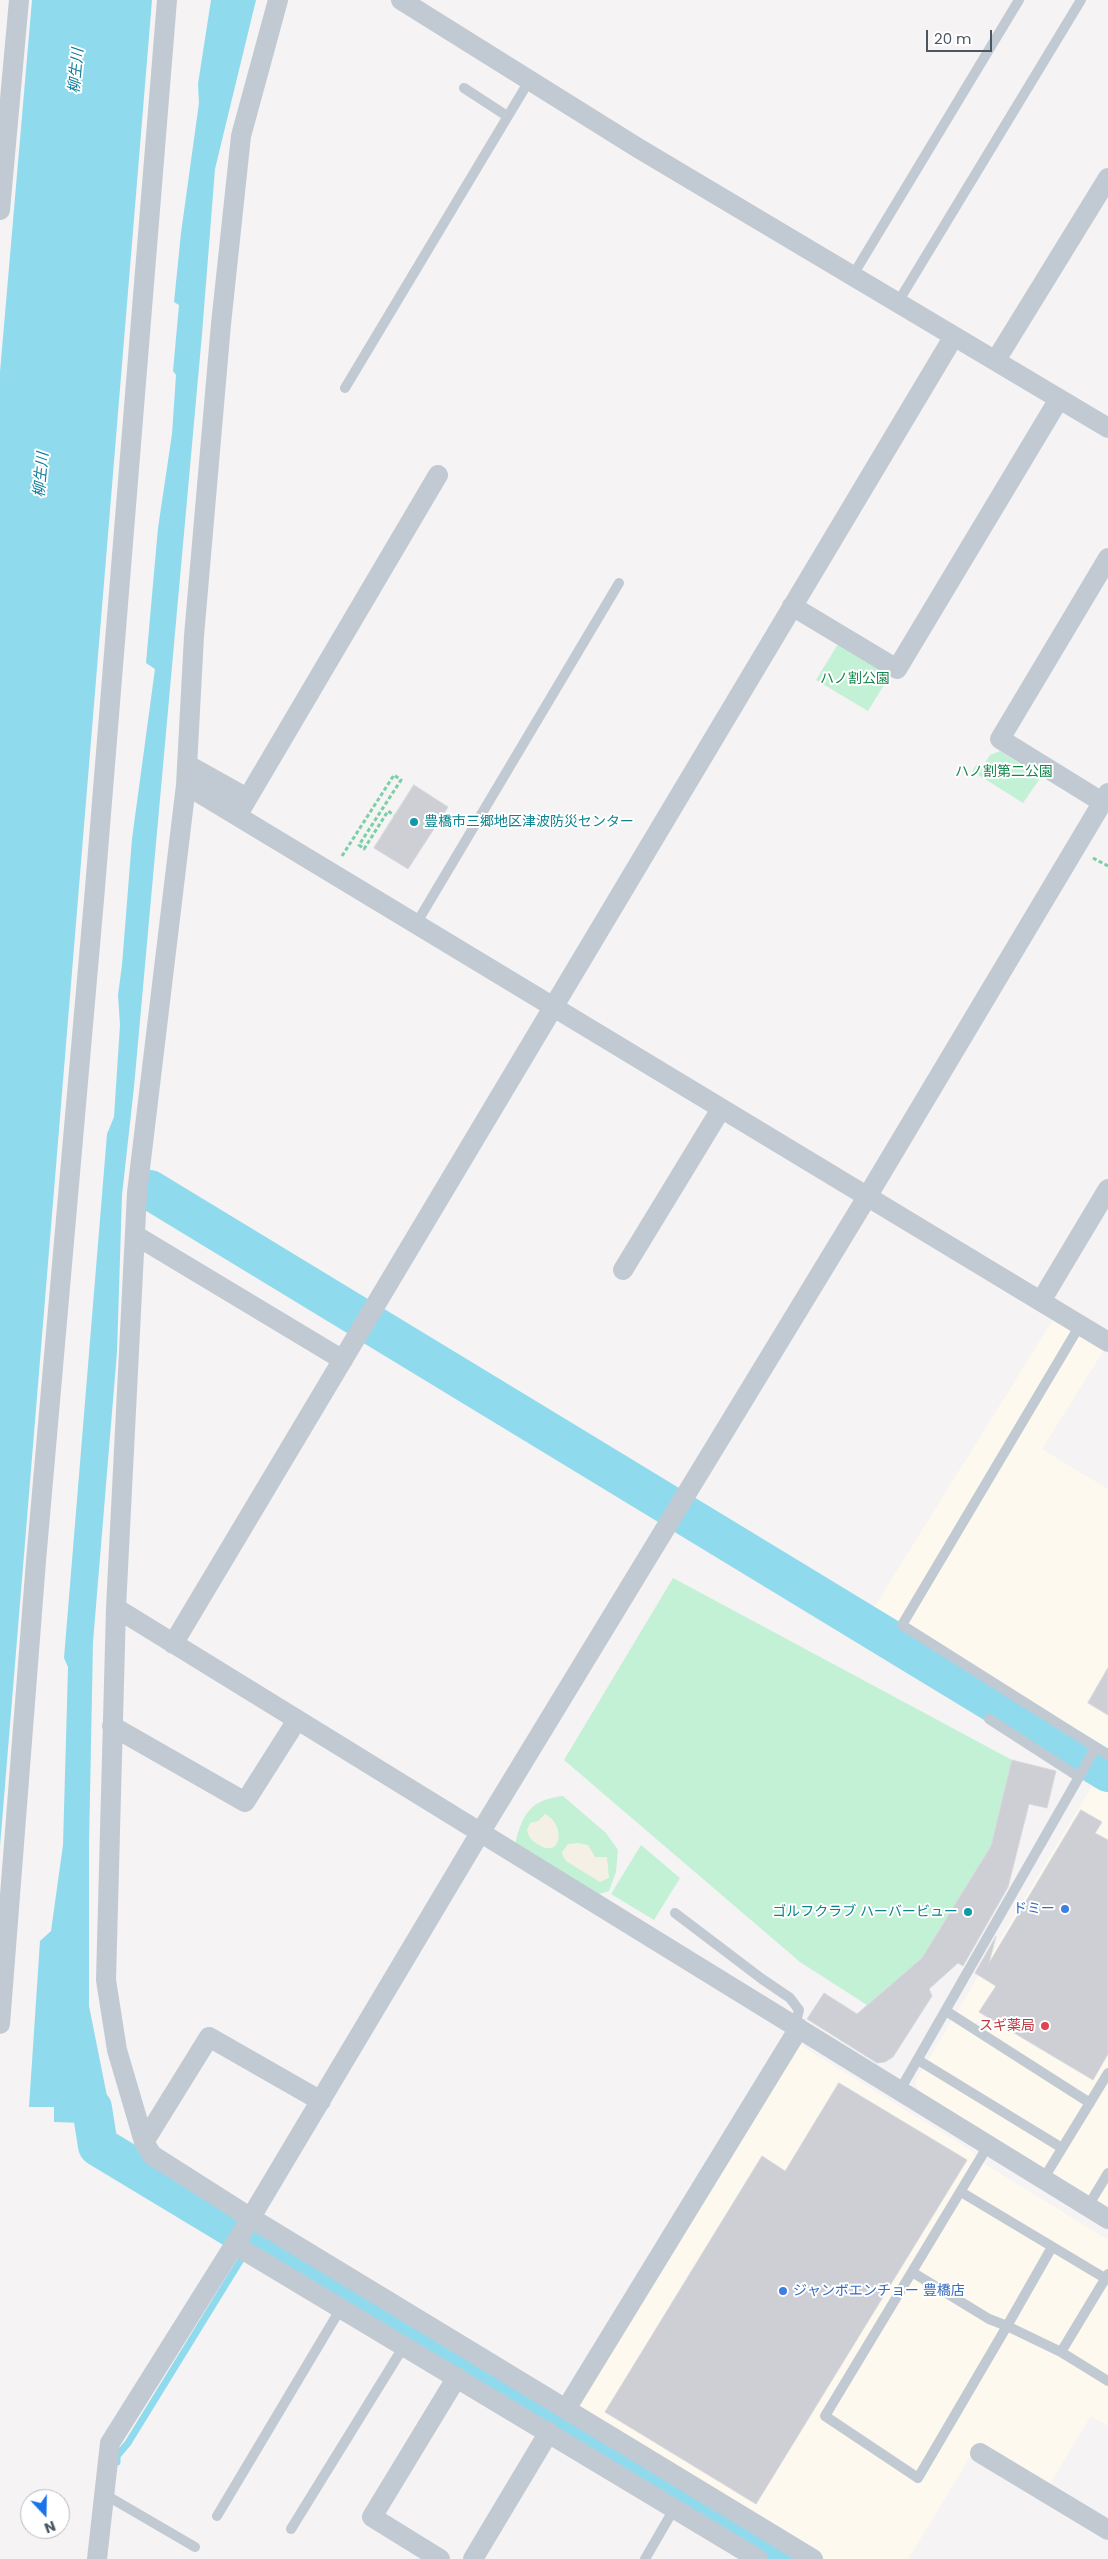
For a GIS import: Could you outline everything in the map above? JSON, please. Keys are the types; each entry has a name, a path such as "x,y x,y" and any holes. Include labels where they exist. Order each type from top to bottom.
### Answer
{"street":[{"path":"0,210 19,0"},
{"path":"0,2024 36,1561 95,888 167,0"},
{"path":"278,0 241,136 221,324 201,558 190,696 188,765 137,1193 116,1608 106,1980 117,2050 144,2142 152,2155 241,2235 258,2259 549,2432 674,2509 737,2554 758,2559"},
{"path":"401,0 638,148 853,274 1108,428"},
{"path":"996,360 1108,178"},
{"path":"173,1644 954,336"},
{"path":"792,606 897,669 1059,399"},
{"path":"237,816 438,475"},
{"path":"97,2559 110,2443 241,2235 480,1834 867,1198 1105,797 1000,739 1108,558"},
{"path":"188,765 247,798"},
{"path":"186,785 1108,1342"},
{"path":"623,1270 721,1109"},
{"path":"1041,1301 1108,1189"},
{"path":"134,1236 343,1360"},
{"path":"116,1608 480,1834 989,2144 1108,2219"},
{"path":"112,1726 245,1802 297,1720"},
{"path":"566,2409 797,2027"},
{"path":"144,2142 209,2037 321,2101"},
{"path":"241,2235 566,2409 813,2559"},
{"path":"440,2559 372,2517 457,2378"},
{"path":"473,2559 549,2432"},
{"path":"980,2453 1108,2530"}],"lane":[{"path":"853,274 1019,0"},
{"path":"898,302 1081,0"},
{"path":"345,388 529,80"},
{"path":"464,88 507,116"},
{"path":"416,924 619,583"},
{"path":"1080,1325 902,1625 1094,1752 1108,1755"},
{"path":"989,1719 1079,1777"},
{"path":"900,2090 1094,1752"},
{"path":"674,1913 790,1998 799,2010 797,2027"},
{"path":"946,2011 1090,2103"},
{"path":"918,2060 1062,2148"},
{"path":"1044,2178 1108,2073"},
{"path":"989,2144 825,2416 918,2478 1052,2246"},
{"path":"1088,2206 1108,2172"},
{"path":"960,2192 1107,2277 1061,2352"},
{"path":"912,2272 989,2319 1061,2352 1108,2381"},
{"path":"217,2516 341,2308"},
{"path":"290,2529 404,2346"},
{"path":"105,2495 195,2547"},
{"path":"645,2559 674,2509"}],"path":[{"path":"336,865 394,776 401,780 359,845 364,849 388,811 394,815"}],"shaded area":[{"path":"1054,1318 1104,1350 1042,1449 1108,1489 1108,1762 868,1617"},
{"path":"1099,1774 1108,1780 1108,2207 920,2093 915,2082"},
{"path":"797,2043 969,2149 980,2161 1108,2240 1108,2426 1091,2416 1048,2487 978,2444 908,2559 825,2559 573,2405"}],"green space":[{"name":"ハノ割公園","path":"838,644 884,672 887,680 868,711 816,680"},
{"name":"ハノ割第二公園","path":"1000,751 1041,777 1023,803 972,771 978,763 983,766 990,755"},
{"path":"673,1578 1012,1760 991,1846 922,1958 867,2005 800,1962 564,1760"},
{"path":"563,1796 606,1833 618,1850 616,1872 609,1891 599,1894 515,1845 521,1825 529,1810 543,1801"},
{"path":"641,1845 680,1878 654,1920 611,1894"}],"sand":[{"path":"545,1814 552,1819 558,1832 557,1844 547,1848 533,1841 527,1830 530,1823 538,1821"},
{"path":"568,1844 588,1845 595,1857 607,1857 609,1878 600,1882 566,1861 562,1852"}],"water":[{"name":"柳生川","path":"32,0 152,0 0,1846 0,372"},
{"path":"211,0 256,0 215,169 202,334 134,1087 122,1195 117,1352 93,1642 89,1846 89,2006 117,2146 107,2158 85,2148 82,2123 54,2122 54,2107 29,2107 40,1941 51,1931 63,1845 68,1667 64,1658 107,1134 114,1117 120,1025 118,995 132,839 155,669 146,663 158,528 172,434 176,375 173,371 179,305 174,302 181,233 199,103 198,84"}],"building":[{"name":"豊橋市三郷地区津波防災センター","path":"414,785 448,807 408,869 374,848"},
{"path":"1108,1668 1108,1715 1088,1703"},
{"name":"ゴルフクラブ ハーバービュー","path":"1012,1760 1056,1771 1047,1808 1029,1804 1008,1887 963,1966 958,1963 929,1989 932,1996 893,2057 885,2062 877,2063 807,2019 824,1993 857,2014 922,1958 991,1846"},
{"name":"ドミー","path":"1081,1810 1102,1822 1095,1833 1108,1840 1108,2054 1093,2080 979,2012 996,1986 975,1973 996,1936 989,1963"},
{"name":"ジャンボエンチョー 豊橋店","path":"839,2083 967,2160 756,2504 605,2412 762,2156 785,2171"}],"waterway":[{"path":"150,1190 1108,1772"},
{"path":"92,2108 98,2146 783,2559"},
{"path":"117,2462 117,2456 128,2443 253,2240"}],"place":[{"name":"豊橋市三郷地区津波防災センター","path":"414,822"},
{"name":"ドミー","path":"1065,1909"},
{"name":"ゴルフクラブ ハーバービュー","path":"968,1912"},
{"name":"スギ薬局","path":"1045,2026"},
{"name":"ジャンボエンチョー 豊橋店","path":"783,2291"}]}
